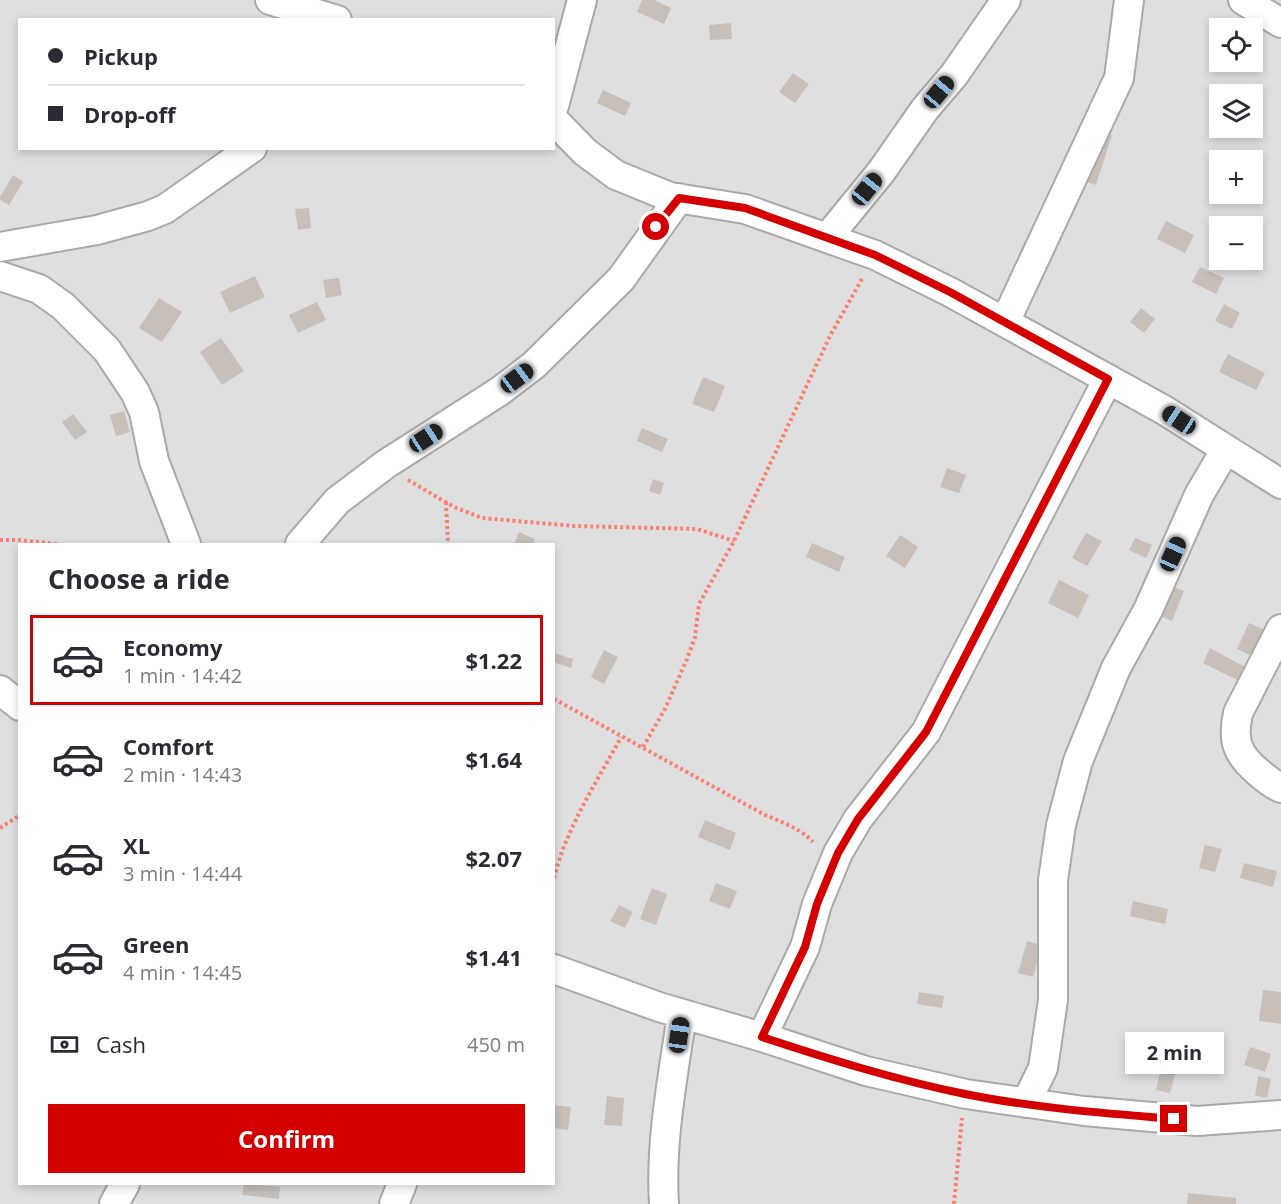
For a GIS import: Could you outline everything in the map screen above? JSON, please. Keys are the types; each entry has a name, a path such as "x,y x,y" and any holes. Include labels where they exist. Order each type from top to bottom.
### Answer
{"street":[{"path":"270,0 330,18"},
{"path":"555,102 582,0"},
{"path":"827,238 881,172 925,109 954,75 1006,0"},
{"path":"1005,322 1119,78 1130,0"},
{"path":"1244,0 1281,22"},
{"path":"555,121 585,152 616,176 670,197 745,208 875,255 950,292 1164,410 1281,484"},
{"path":"0,247 97,230 148,216 165,209 249,150"},
{"path":"301,543 337,501 386,464 500,391 534,365 621,279 679,198"},
{"path":"2,280 39,289 63,306 107,350 135,392 144,412 154,461 186,543"},
{"path":"762,1037 805,947 817,904 838,853 858,819 926,732 1108,379"},
{"path":"1026,1103 1043,1068 1053,1000 1053,880 1061,825 1078,761 1116,668 1148,610 1199,495 1226,449"},
{"path":"1281,629 1238,713 1235,728 1236,741 1244,760 1281,788"},
{"path":"0,690 18,704"},
{"path":"555,969 658,1007 762,1037 866,1071 966,1094 1084,1111 1197,1121 1281,1115"},
{"path":"664,1204 662,1179 667,1120 682,1014"},
{"path":"114,1204 124,1185"},
{"path":"394,1204 402,1185"}],"path":[{"path":"643,747 665,709 687,660 695,637 699,604 734,541 830,336 875,255"},
{"path":"386,464 454,507 482,518 574,526 697,529 734,541"},
{"path":"446,502 448,543"},
{"path":"0,540 47,543"},
{"path":"555,700 789,826 808,837 817,847"},
{"path":"555,874 558,861 574,825 621,736"},
{"path":"0,828 18,816"},
{"path":"954,1204 960,1129 966,1094"}],"shaded area":[{"path":"0,0 1281,0 1281,1204 0,1204"}],"building":[{"path":"642,0 654,0 671,8 664,24 637,12"},
{"path":"731,23 732,39 710,40 709,25"},
{"path":"793,73 809,84 795,103 779,92"},
{"path":"603,90 631,103 625,116 597,103"},
{"path":"1082,125 1112,135 1096,185 1065,174"},
{"path":"13,175 23,182 9,205 0,200 0,197"},
{"path":"309,208 311,228 298,230 295,209"},
{"path":"1166,221 1194,235 1185,253 1157,239"},
{"path":"1200,267 1224,278 1216,294 1192,282"},
{"path":"255,276 265,297 230,313 220,292"},
{"path":"339,278 342,295 326,298 323,280"},
{"path":"159,298 182,312 162,342 139,328"},
{"path":"317,302 326,320 298,333 289,315"},
{"path":"1224,304 1240,313 1232,329 1215,321"},
{"path":"1141,308 1155,319 1144,333 1130,322"},
{"path":"221,338 244,371 222,385 200,352"},
{"path":"1228,354 1265,373 1256,390 1219,372"},
{"path":"703,377 725,386 714,412 692,404"},
{"path":"124,411 130,432 116,436 110,415"},
{"path":"73,414 87,432 75,440 62,422"},
{"path":"642,428 668,439 662,452 637,441"},
{"path":"947,468 966,475 959,493 940,487"},
{"path":"653,479 664,483 660,495 649,491"},
{"path":"519,532 535,539 533,543 514,543"},
{"path":"1086,533 1102,541 1087,566 1072,558"},
{"path":"900,535 918,547 905,568 886,556"},
{"path":"1135,538 1152,545 1146,558 1129,550"},
{"path":"812,543 845,557 839,572 806,557"},
{"path":"1059,580 1089,595 1078,618 1048,603"},
{"path":"1169,585 1184,591 1172,621 1157,615"},
{"path":"1249,623 1267,631 1254,657 1237,649"},
{"path":"1210,648 1247,668 1239,681 1203,663"},
{"path":"604,650 618,657 604,684 591,677"},
{"path":"555,653 573,659 571,668 555,662"},
{"path":"705,820 736,833 730,850 698,837"},
{"path":"1205,845 1222,849 1215,872 1199,868"},
{"path":"1244,863 1277,871 1273,887 1240,878"},
{"path":"716,883 737,891 730,909 709,901"},
{"path":"652,888 667,894 656,925 640,919"},
{"path":"1133,901 1168,909 1165,924 1130,916"},
{"path":"619,905 633,912 625,928 610,921"},
{"path":"1027,941 1042,945 1033,977 1018,973"},
{"path":"1263,990 1281,992 1281,1024 1259,1021"},
{"path":"919,992 944,996 942,1008 917,1004"},
{"path":"1173,1034 1209,1041 1205,1061 1169,1054"},
{"path":"1250,1047 1271,1054 1265,1072 1244,1065"},
{"path":"1162,1064 1177,1067 1170,1093 1156,1090"},
{"path":"1258,1076 1271,1079 1267,1098 1255,1095"},
{"path":"607,1096 624,1098 622,1126 604,1125"},
{"path":"555,1105 571,1107 568,1130 555,1128"},
{"path":"244,1185 280,1187 279,1199 242,1195"},
{"path":"1188,1193 1236,1198 1236,1204 1187,1204"}],"route":[{"path":"656,227 679,198 745,208 875,255 950,292 1108,379 926,732 858,819 838,853 817,904 805,947 762,1037 866,1071 966,1094 1084,1111 1174,1119"}]}
